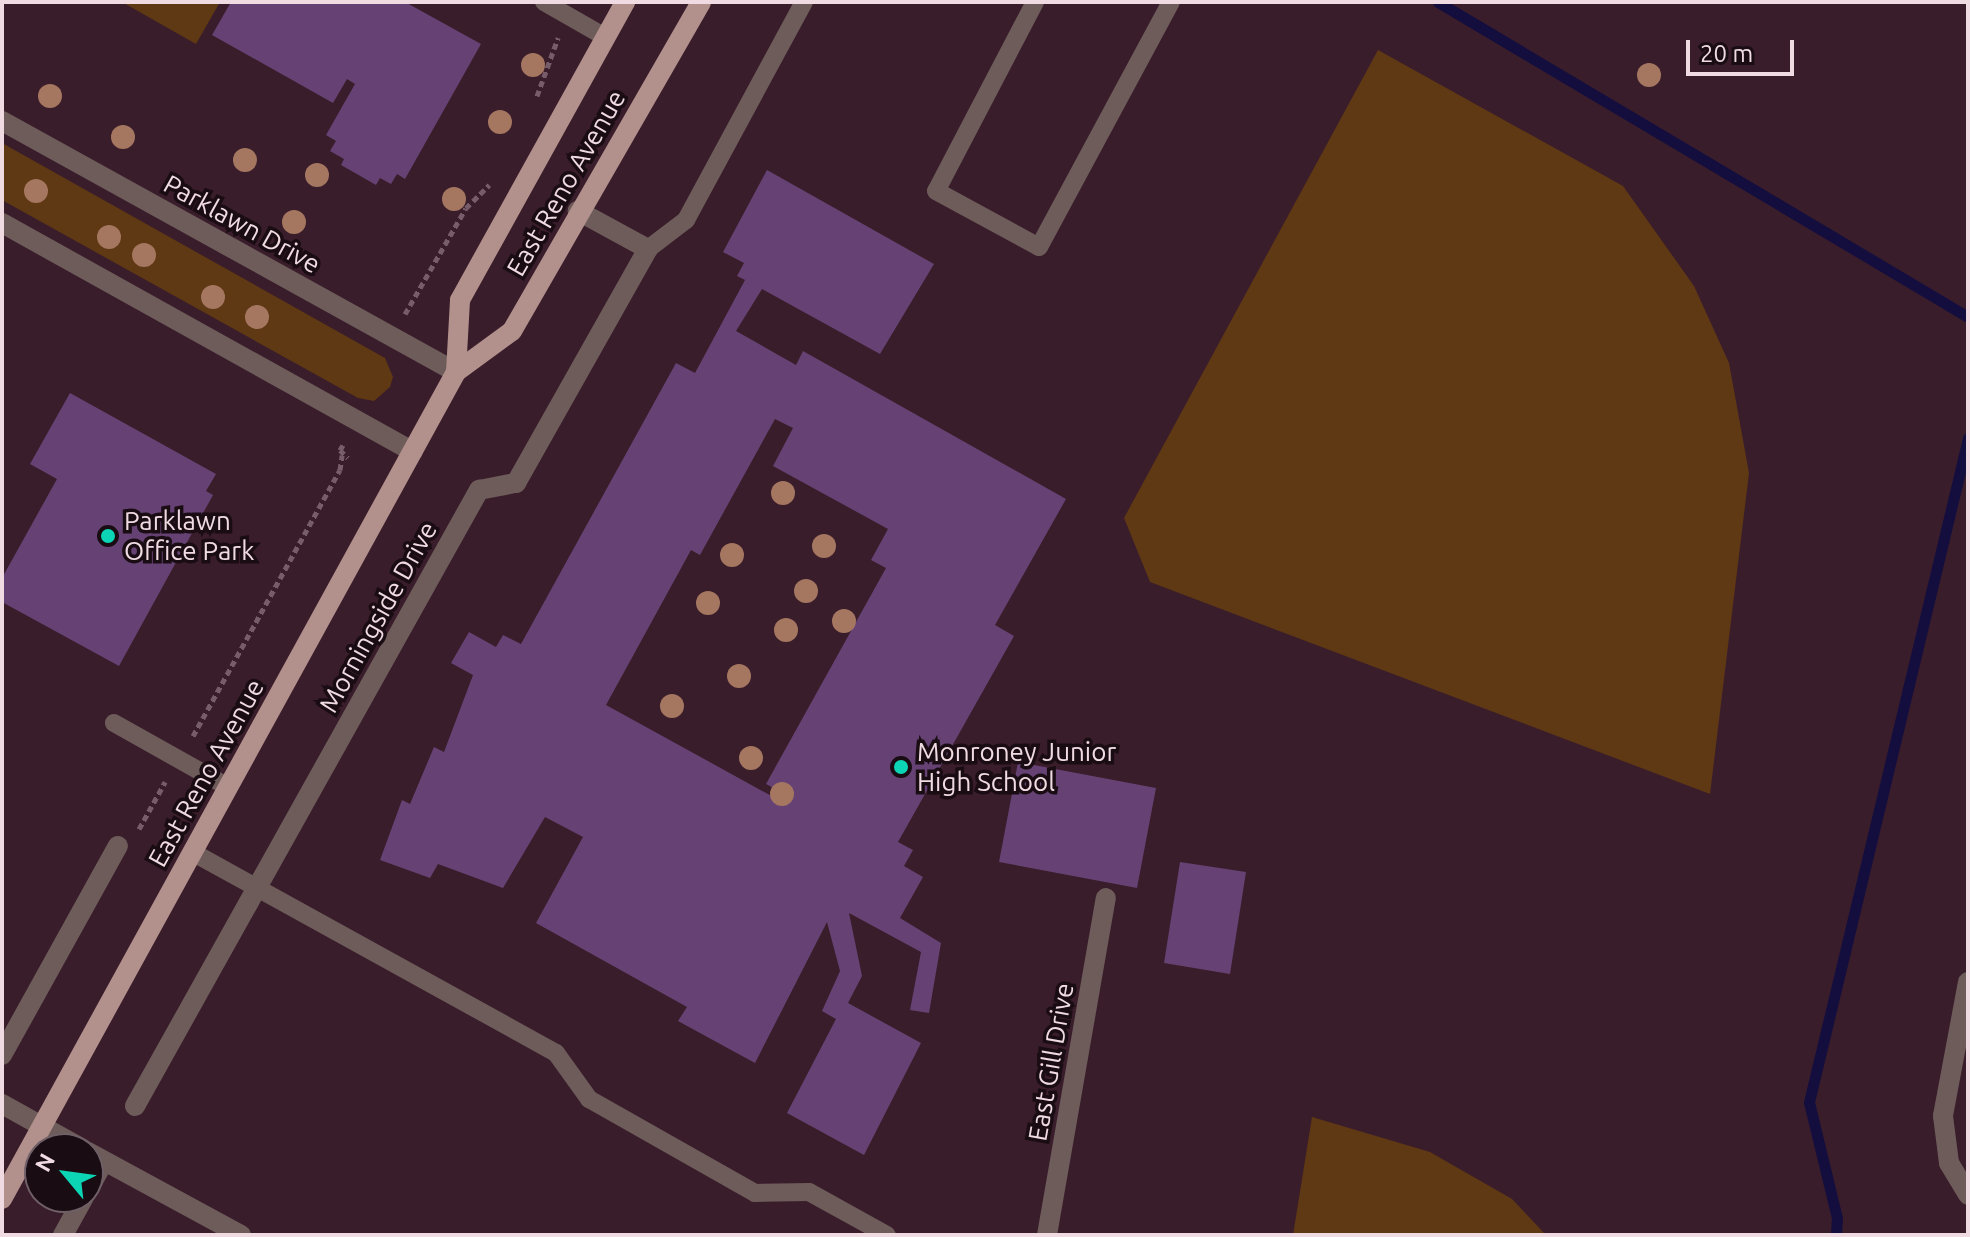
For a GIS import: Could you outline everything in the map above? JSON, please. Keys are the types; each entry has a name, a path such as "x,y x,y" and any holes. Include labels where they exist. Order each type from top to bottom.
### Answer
{"main road":[{"name":"East Reno Avenue","path":"2,1199 456,372 460,300 625,2"},
{"name":"East Reno Avenue","path":"456,372 512,331 578,211 701,2"}],"street":[{"name":"Parklawn Drive","path":"2,121 456,372"},
{"path":"578,211 648,249"},
{"path":"2,223 413,452"},
{"name":"Morningside Drive","path":"135,1106 479,490 516,483 648,249"},
{"path":"2,1055 118,846"},
{"name":"East Gill Drive","path":"1047,1235 1106,898"},
{"path":"1968,982 1943,1116 1949,1163 1968,1195"},
{"path":"2,1104 54,1133"},
{"path":"104,1161 241,1235"},
{"path":"63,1235 75,1213"}],"lane":[{"path":"544,2 605,37"},
{"path":"648,249 686,220 804,2"},
{"path":"1035,2 936,191 1039,247 1171,2"},
{"path":"114,723 228,787"},
{"path":"192,852 556,1053 589,1099 755,1193 809,1192 887,1235"}],"path":[{"path":"533,103 569,16"},
{"path":"404,315 466,208 493,180"},
{"path":"118,846 132,838 179,760 340,470 345,456 344,444"}],"shaded area":[{"path":"122,2 220,2 196,44"},
{"path":"1378,50 1623,186 1694,286 1729,363 1749,473 1710,794 1150,582 1124,518"},
{"path":"2,143 385,358 393,377 390,387 374,401 358,398 2,200"},
{"path":"1312,1117 1430,1152 1512,1199 1546,1235 1293,1235"}],"building":[{"path":"231,2 405,2 481,44 405,179 397,174 391,184 380,178 376,185 341,165 344,159 330,151 336,141 326,135 355,84 347,79 333,103 212,35"},
{"path":"767,170 934,264 880,354 762,289 736,331 796,365 803,351 1066,499 995,625 1014,636 898,842 913,850 904,866 923,877 900,918 941,943 929,1013 910,1010 921,952 849,913 862,976 848,1003 921,1043 864,1155 787,1113 836,1019 822,1011 840,971 827,922 755,1063 678,1021 687,1007 536,923 583,837 545,817 503,888 438,864 430,878 380,860 402,800 410,804 434,747 444,752 473,675 451,663 469,632 496,647 503,635 521,644 676,363 695,373 745,280 737,276 744,263 723,252","holes":["775,419 793,428 773,466 888,529 871,560 886,568 766,784 790,797 786,804 606,705 691,550 700,555"]},
{"name":"Parklawn Office Park","path":"70,393 216,474 206,491 213,495 119,666 2,602 2,578 57,479 30,464"},
{"path":"1018,762 1156,788 1137,888 999,862"},
{"path":"1180,862 1246,872 1230,974 1164,963"}],"waterway":[{"path":"1438,2 1968,317"},
{"path":"1836,1235 1837,1218 1809,1102 1968,438"}],"place":[{"name":"Parklawn Office Park","path":"108,536"},
{"name":"Monroney Junior High School","path":"901,767"}]}
